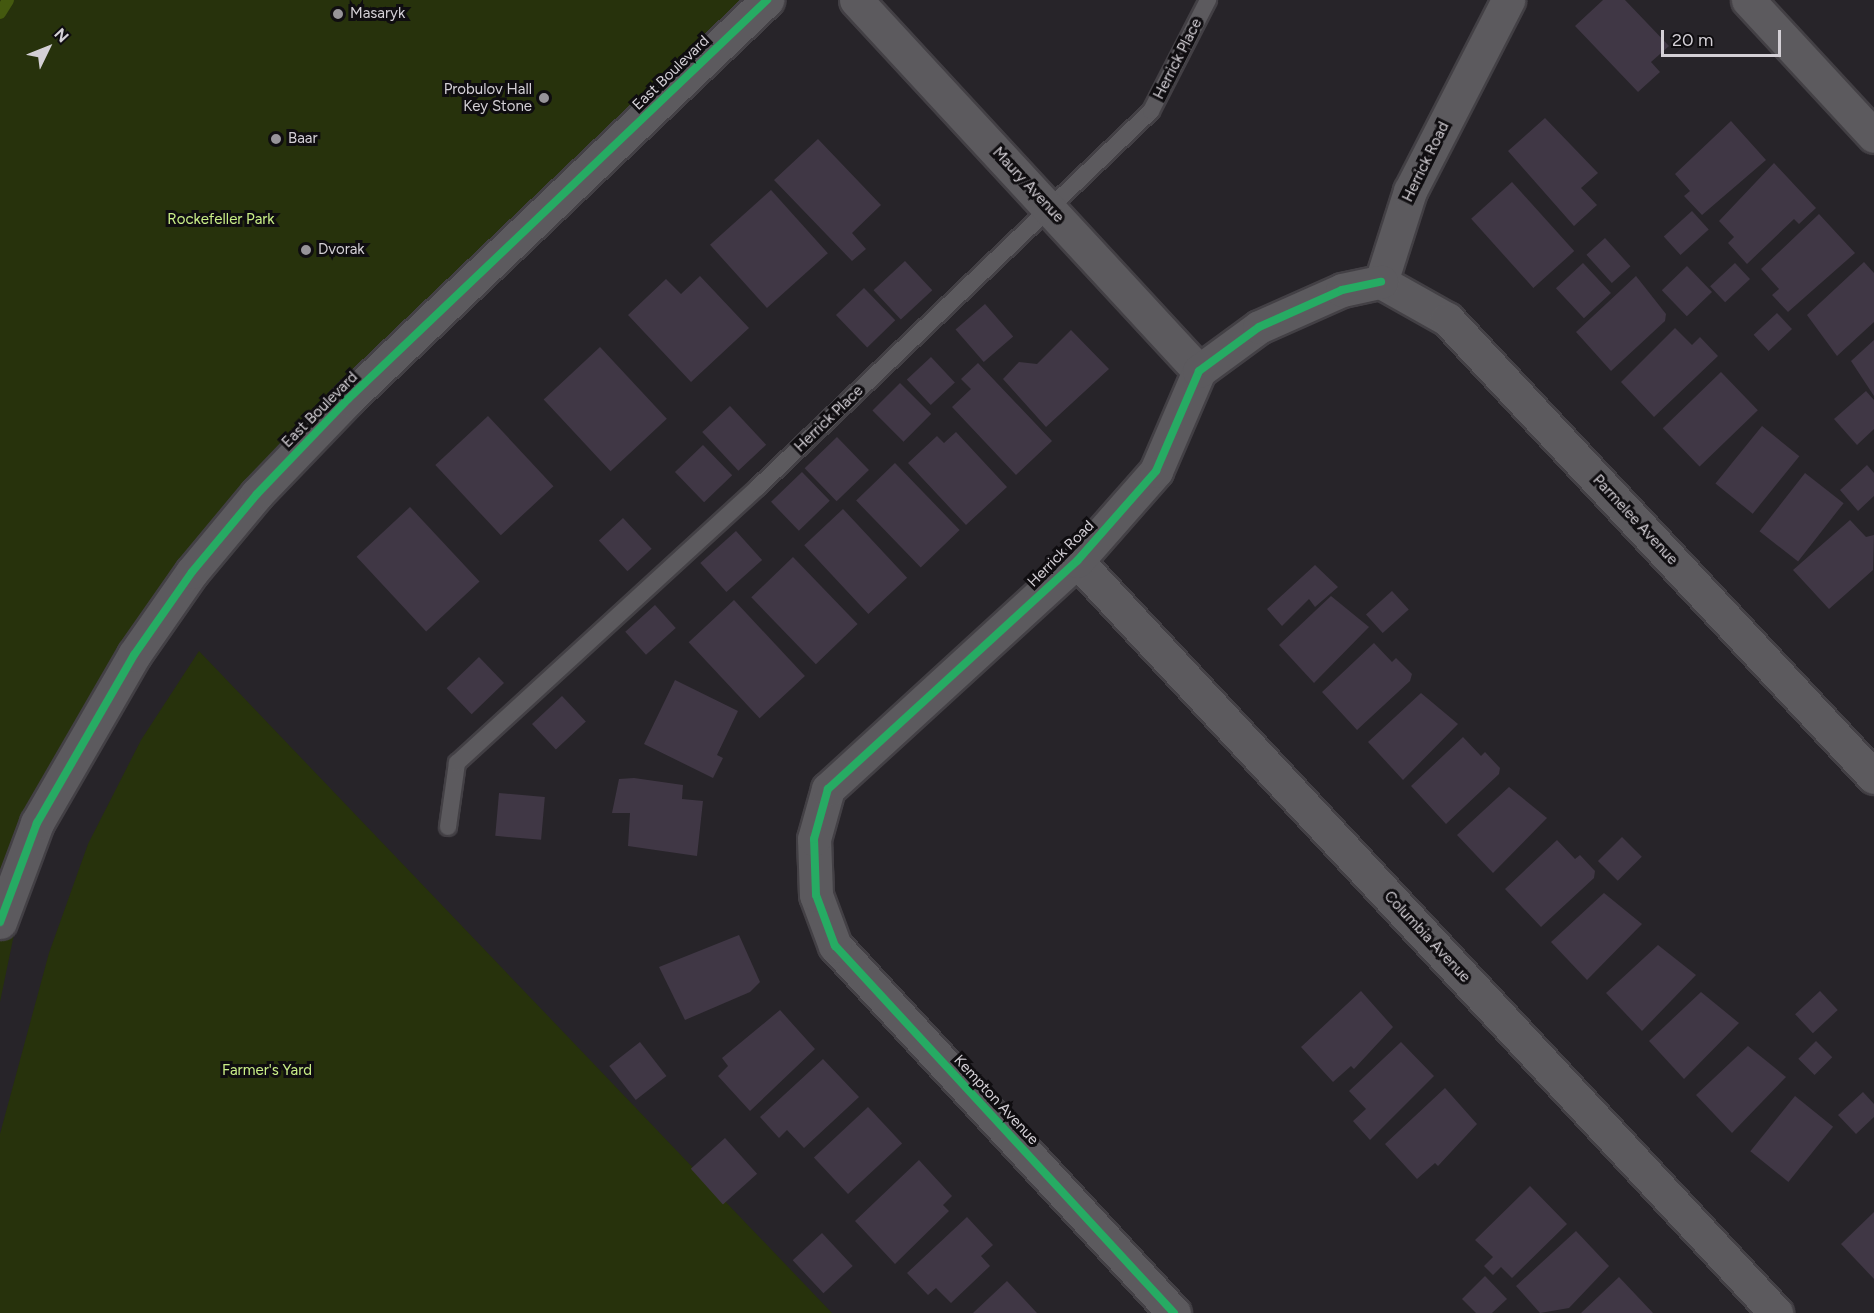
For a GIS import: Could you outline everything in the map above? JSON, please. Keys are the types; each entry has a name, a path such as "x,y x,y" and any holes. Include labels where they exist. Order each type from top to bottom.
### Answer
{"street":[{"name":"East Boulevard","path":"0,922 37,823 134,656 192,572 257,494 348,399 767,0"},
{"name":"Maury Avenue","path":"856,0 1199,371"},
{"name":"Herrick Road","path":"1381,282 1410,191 1508,0"},
{"path":"1748,0 1874,136"},
{"path":"1199,371 1269,322 1342,290 1381,282"},
{"name":"Parmelee Avenue","path":"1381,282 1447,319 1874,777"},
{"name":"Herrick Road","path":"816,895 814,839 828,789 1077,561 1156,471 1199,371"},
{"name":"Columbia Avenue","path":"1077,561 1776,1313"},
{"name":"Kempton Avenue","path":"816,895 835,946 1174,1313"}],"lane":[{"name":"Herrick Place","path":"448,827 457,763 1151,111 1208,0"}],"green space":[{"name":"Rockefeller Park","path":"0,0 756,0 257,494 37,823 0,1002"},
{"name":"Farmer's Yard","path":"199,651 832,1313 0,1313 0,1134 49,953 88,844 141,740"}],"building":[{"path":"1603,0 1625,0 1669,46 1651,62 1660,72 1638,92 1575,26"},
{"path":"1545,118 1598,173 1581,188 1597,205 1574,226 1508,151"},
{"path":"1731,121 1766,160 1702,215 1684,196 1690,191 1675,174"},
{"path":"818,139 881,205 852,233 866,249 852,261 774,180"},
{"path":"1774,163 1816,208 1799,224 1794,219 1747,264 1728,243 1734,237 1719,221"},
{"path":"1512,182 1574,251 1533,288 1471,219"},
{"path":"771,190 828,253 767,308 710,245"},
{"path":"1692,211 1709,230 1680,255 1664,236"},
{"path":"1819,214 1855,253 1788,312 1772,295 1779,289 1761,269"},
{"path":"1605,238 1630,266 1612,283 1586,255"},
{"path":"905,261 932,290 901,320 874,290"},
{"path":"1864,262 1874,273 1874,322 1837,356 1807,315"},
{"path":"1583,263 1611,293 1584,318 1556,288"},
{"path":"1735,263 1750,279 1725,302 1710,286"},
{"path":"1687,266 1712,292 1687,316 1662,290"},
{"path":"700,276 749,328 691,382 628,315 666,279 681,294"},
{"path":"1636,276 1666,314 1665,321 1611,371 1576,332"},
{"path":"864,288 895,320 867,347 836,315"},
{"path":"985,304 1013,336 984,362 956,330"},
{"path":"1777,313 1792,329 1769,351 1754,335"},
{"path":"1675,328 1692,345 1700,337 1718,356 1654,417 1621,382"},
{"path":"1071,330 1109,369 1046,427 1003,379 1019,362 1037,364"},
{"path":"1874,340 1874,396 1851,361"},
{"path":"600,347 667,419 611,471 544,400"},
{"path":"931,357 955,383 931,405 907,380"},
{"path":"978,363 1052,441 1016,475 952,407 971,389 961,379"},
{"path":"1721,372 1758,410 1700,466 1663,428"},
{"path":"900,383 931,414 904,442 872,411"},
{"path":"1866,391 1874,400 1874,429 1857,445 1834,419"},
{"path":"730,406 766,445 738,471 702,432"},
{"path":"488,416 553,486 501,535 435,465"},
{"path":"1762,426 1799,456 1753,514 1715,484"},
{"path":"956,432 1007,487 966,525 908,463 937,436 944,443"},
{"path":"837,437 869,470 837,501 805,468"},
{"path":"703,445 732,475 704,502 675,472"},
{"path":"895,463 960,530 921,567 856,501"},
{"path":"1867,465 1874,473 1874,496 1858,511 1840,490"},
{"path":"802,472 830,501 799,531 771,502"},
{"path":"1805,473 1844,503 1798,561 1759,531"},
{"path":"410,507 480,582 426,631 357,557"},
{"path":"843,509 907,578 868,614 804,545"},
{"path":"623,518 652,549 628,571 599,541"},
{"path":"1850,520 1866,537 1874,535 1873,570 1829,609 1793,570"},
{"path":"736,531 762,560 726,592 700,563"},
{"path":"793,557 858,624 816,664 751,597"},
{"path":"1315,565 1338,587 1315,607 1309,599 1282,626 1267,609"},
{"path":"1392,591 1409,610 1383,633 1366,614"},
{"path":"1331,596 1369,627 1314,683 1279,645"},
{"path":"734,600 805,676 760,718 689,642"},
{"path":"655,605 676,628 646,655 625,632"},
{"path":"1374,643 1392,662 1396,658 1412,674 1410,681 1357,730 1322,692"},
{"path":"479,657 504,683 472,714 447,688"},
{"path":"675,680 738,711 717,755 723,758 713,778 644,744"},
{"path":"1421,693 1458,724 1403,780 1368,742"},
{"path":"562,696 586,722 556,750 532,724"},
{"path":"1463,737 1481,756 1485,752 1500,768 1499,774 1446,824 1411,786"},
{"path":"634,778 683,785 682,799 703,801 697,856 628,846 630,813 612,813 619,779"},
{"path":"1509,787 1547,818 1493,873 1457,835"},
{"path":"499,793 545,797 541,840 495,836"},
{"path":"1622,837 1642,857 1618,881 1598,861"},
{"path":"1557,840 1575,859 1580,855 1595,871 1594,878 1541,927 1505,889"},
{"path":"1604,893 1642,924 1587,980 1551,942"},
{"path":"739,935 760,982 750,992 685,1020 659,967"},
{"path":"1658,945 1696,975 1642,1031 1606,993"},
{"path":"1361,991 1393,1027 1354,1069 1351,1066 1333,1082 1301,1047"},
{"path":"1820,991 1838,1010 1813,1033 1795,1014"},
{"path":"1701,992 1739,1023 1684,1079 1649,1041"},
{"path":"780,1010 815,1049 750,1111 718,1076 728,1066 722,1058"},
{"path":"1816,1041 1832,1057 1815,1075 1798,1059"},
{"path":"640,1042 666,1076 636,1100 609,1066"},
{"path":"1401,1042 1434,1076 1370,1140 1353,1121 1366,1109 1349,1091"},
{"path":"1748,1046 1786,1077 1732,1133 1696,1095"},
{"path":"823,1059 859,1097 804,1148 787,1130 779,1138 760,1117"},
{"path":"1445,1088 1477,1124 1438,1166 1435,1163 1417,1179 1385,1144"},
{"path":"1863,1092 1874,1104 1874,1117 1856,1134 1838,1115"},
{"path":"1795,1096 1833,1127 1788,1182 1750,1151"},
{"path":"868,1107 902,1144 848,1194 814,1157"},
{"path":"725,1138 757,1174 723,1204 691,1169"},
{"path":"919,1160 952,1196 943,1205 949,1211 895,1264 855,1221"},
{"path":"1530,1186 1567,1224 1512,1278 1501,1267 1493,1275 1484,1266 1493,1257 1475,1240"},
{"path":"1874,1212 1874,1279 1841,1244"},
{"path":"967,1217 993,1245 981,1256 990,1266 951,1303 936,1288 928,1295 907,1273"},
{"path":"1576,1231 1609,1266 1569,1308 1540,1313 1516,1286"},
{"path":"822,1233 853,1266 823,1293 793,1260"},
{"path":"1485,1276 1507,1299 1492,1313 1476,1313 1462,1299"},
{"path":"1619,1277 1653,1313 1581,1313"},
{"path":"1007,1281 1037,1313 973,1313"}],"waterway":[{"path":"0,13 8,0"}],"cycle path":[{"path":"0,922 37,823 134,655 192,572 257,494 348,399 767,0"},
{"path":"1174,1313 835,946 816,895 814,839 828,789 1077,561 1156,471 1199,371 1259,327 1342,290 1381,282"}],"place":[{"name":"Masaryk","path":"338,14"},
{"name":"Probulov Hall Key Stone","path":"544,98"},
{"name":"Baar","path":"276,139"},
{"name":"Dvorak","path":"306,250"}]}
